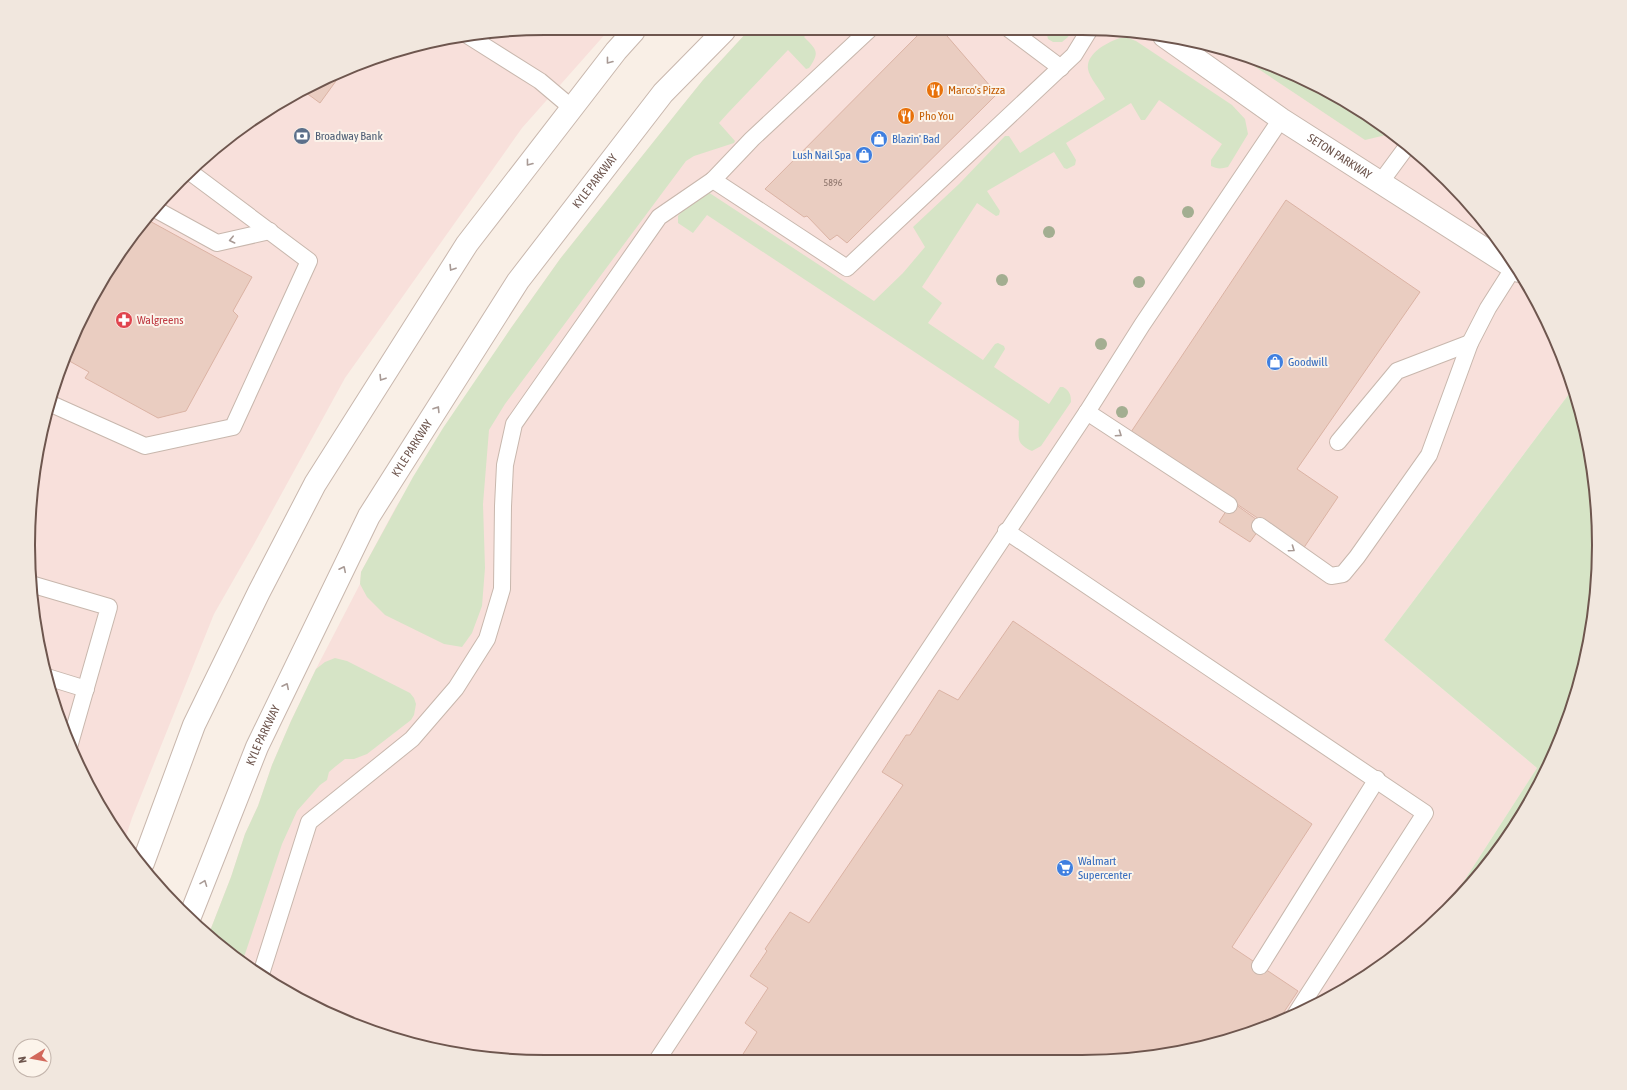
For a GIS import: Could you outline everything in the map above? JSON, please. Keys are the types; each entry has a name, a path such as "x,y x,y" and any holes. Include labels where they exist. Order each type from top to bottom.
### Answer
{"street":[{"path":"144,860 194,725 259,592 315,484 467,244 616,50 630,35"},
{"name":"KYLE PARKWAY","path":"192,913 257,747 369,516 518,281 663,93 720,35"},
{"name":"SETON PARKWAY","path":"1175,44 1281,119 1507,263"}],"lane":[{"path":"262,969 309,822 412,739 456,688 487,639 502,589 505,465 514,424 659,217 714,180 752,139 864,35"},
{"path":"1018,35 1061,68"},
{"path":"714,180 847,268 1061,68 1074,55 1086,35"},
{"path":"474,40 540,81 572,108"},
{"path":"661,1055 1006,531 1087,412 1142,325 1188,259 1281,119"},
{"path":"1380,183 1404,150"},
{"path":"54,406 145,446 233,427 309,261 194,175"},
{"path":"160,212 217,243 270,231"},
{"path":"1260,526 1331,576 1343,574 1357,557 1429,454 1470,343 1488,308 1513,273"},
{"path":"1338,442 1397,371 1470,343"},
{"path":"1087,412 1229,505"},
{"path":"1006,531 1377,779 1424,813 1301,1005"},
{"path":"37,586 110,607 72,736"},
{"path":"53,679 86,689"},
{"path":"1260,966 1377,779"}],"shaded area":[{"path":"604,35 522,128 345,378 214,614 126,835 103,800 74,740 52,677 39,612 36,578 35,545 39,478 52,413 74,350 103,290 140,235 184,184 235,140 290,103 319,88 381,62 413,52 478,39 512,36"},
{"path":"744,35 1082,35 1149,39 1181,45 1214,52 1246,62 1277,74 1337,103 1392,140 1443,184 1487,235 1524,290 1539,319 1553,350 1569,394 1384,640 1537,768 1461,885 1443,906 1392,950 1337,987 1277,1016 1214,1038 1149,1051 1082,1055 545,1055 478,1051 413,1038 381,1028 350,1016 290,987 235,950 211,929 231,877 245,834 258,806 272,765 291,721 360,584 361,572 396,507 511,328 560,259 703,80"}],"green space":[{"path":"744,35 806,35 804,37 816,51 815,58 809,68 806,69 788,50 719,123 735,141 734,143 694,156 686,161 505,404 489,430 483,504 485,568 482,606 472,633 462,647 444,644 385,615 367,597 360,584 361,572 413,477 443,428 560,259 703,80"},
{"path":"1047,35 1069,35 1062,42 1053,42 1048,39"},
{"path":"1120,38 1128,38 1136,41 1232,105 1245,119 1248,134 1228,167 1215,168 1211,166 1211,160 1222,144 1159,100 1145,120 1141,120 1131,103 1066,143 1076,160 1075,165 1067,169 1064,168 1054,152 987,191 1000,211 999,215 996,216 977,203 922,287 942,303 928,323 983,360 995,344 998,343 1004,346 1005,349 994,367 1049,404 1060,387 1063,387 1069,392 1071,402 1041,446 1032,451 1020,442 1019,421 707,215 693,233 678,223 678,216 700,191 705,190 874,301 903,273 925,247 913,227 959,184 1005,136 1009,136 1020,153 1105,99 1089,72 1088,63 1094,53 1104,45"},
{"path":"1251,64 1308,88 1337,103 1385,135 1365,140"},
{"path":"1569,394 1575,413 1588,478 1592,545 1588,612 1575,677 1553,740 1524,800 1487,855 1461,885 1537,768 1384,640"},
{"path":"335,658 347,661 410,693 416,704 414,715 411,720 367,754 354,759 345,759 336,766 329,772 327,780 320,785 297,811 282,844 244,956 211,929 231,877 245,834 258,806 272,765 316,669 325,662"}],"building":[{"path":"918,35 946,35 997,94 847,243 837,235 830,240 807,216 804,217 765,189"},
{"path":"337,80 320,103 308,94"},
{"name":"Goodwill","path":"1286,200 1420,292 1297,469 1338,497 1303,549 1131,432"},
{"name":"Walgreens","path":"151,222 252,277 233,311 238,316 186,411 158,418 85,378 89,372 70,361 74,350 103,290 140,235"},
{"path":"1232,502 1263,524 1250,542 1219,522"},
{"name":"Walmart Supercenter","path":"1013,621 1312,824 1232,947 1298,991 1283,1013 1246,1028 1214,1038 1149,1051 1115,1054 742,1055 757,1032 745,1023 768,988 750,976 767,951 765,949 790,912 809,923 903,785 882,772 906,735 910,735 939,690 958,700"}],"place":[{"name":"Marco's Pizza","path":"935,90"},
{"name":"Pho You","path":"906,116"},
{"name":"Broadway Bank","path":"302,136"},
{"name":"Blazin' Bad","path":"879,139"},
{"name":"Lush Nail Spa","path":"864,155"},
{"name":"Walgreens","path":"124,320"},
{"name":"Goodwill","path":"1275,362"},
{"name":"Walmart Supercenter","path":"1065,868"}]}
